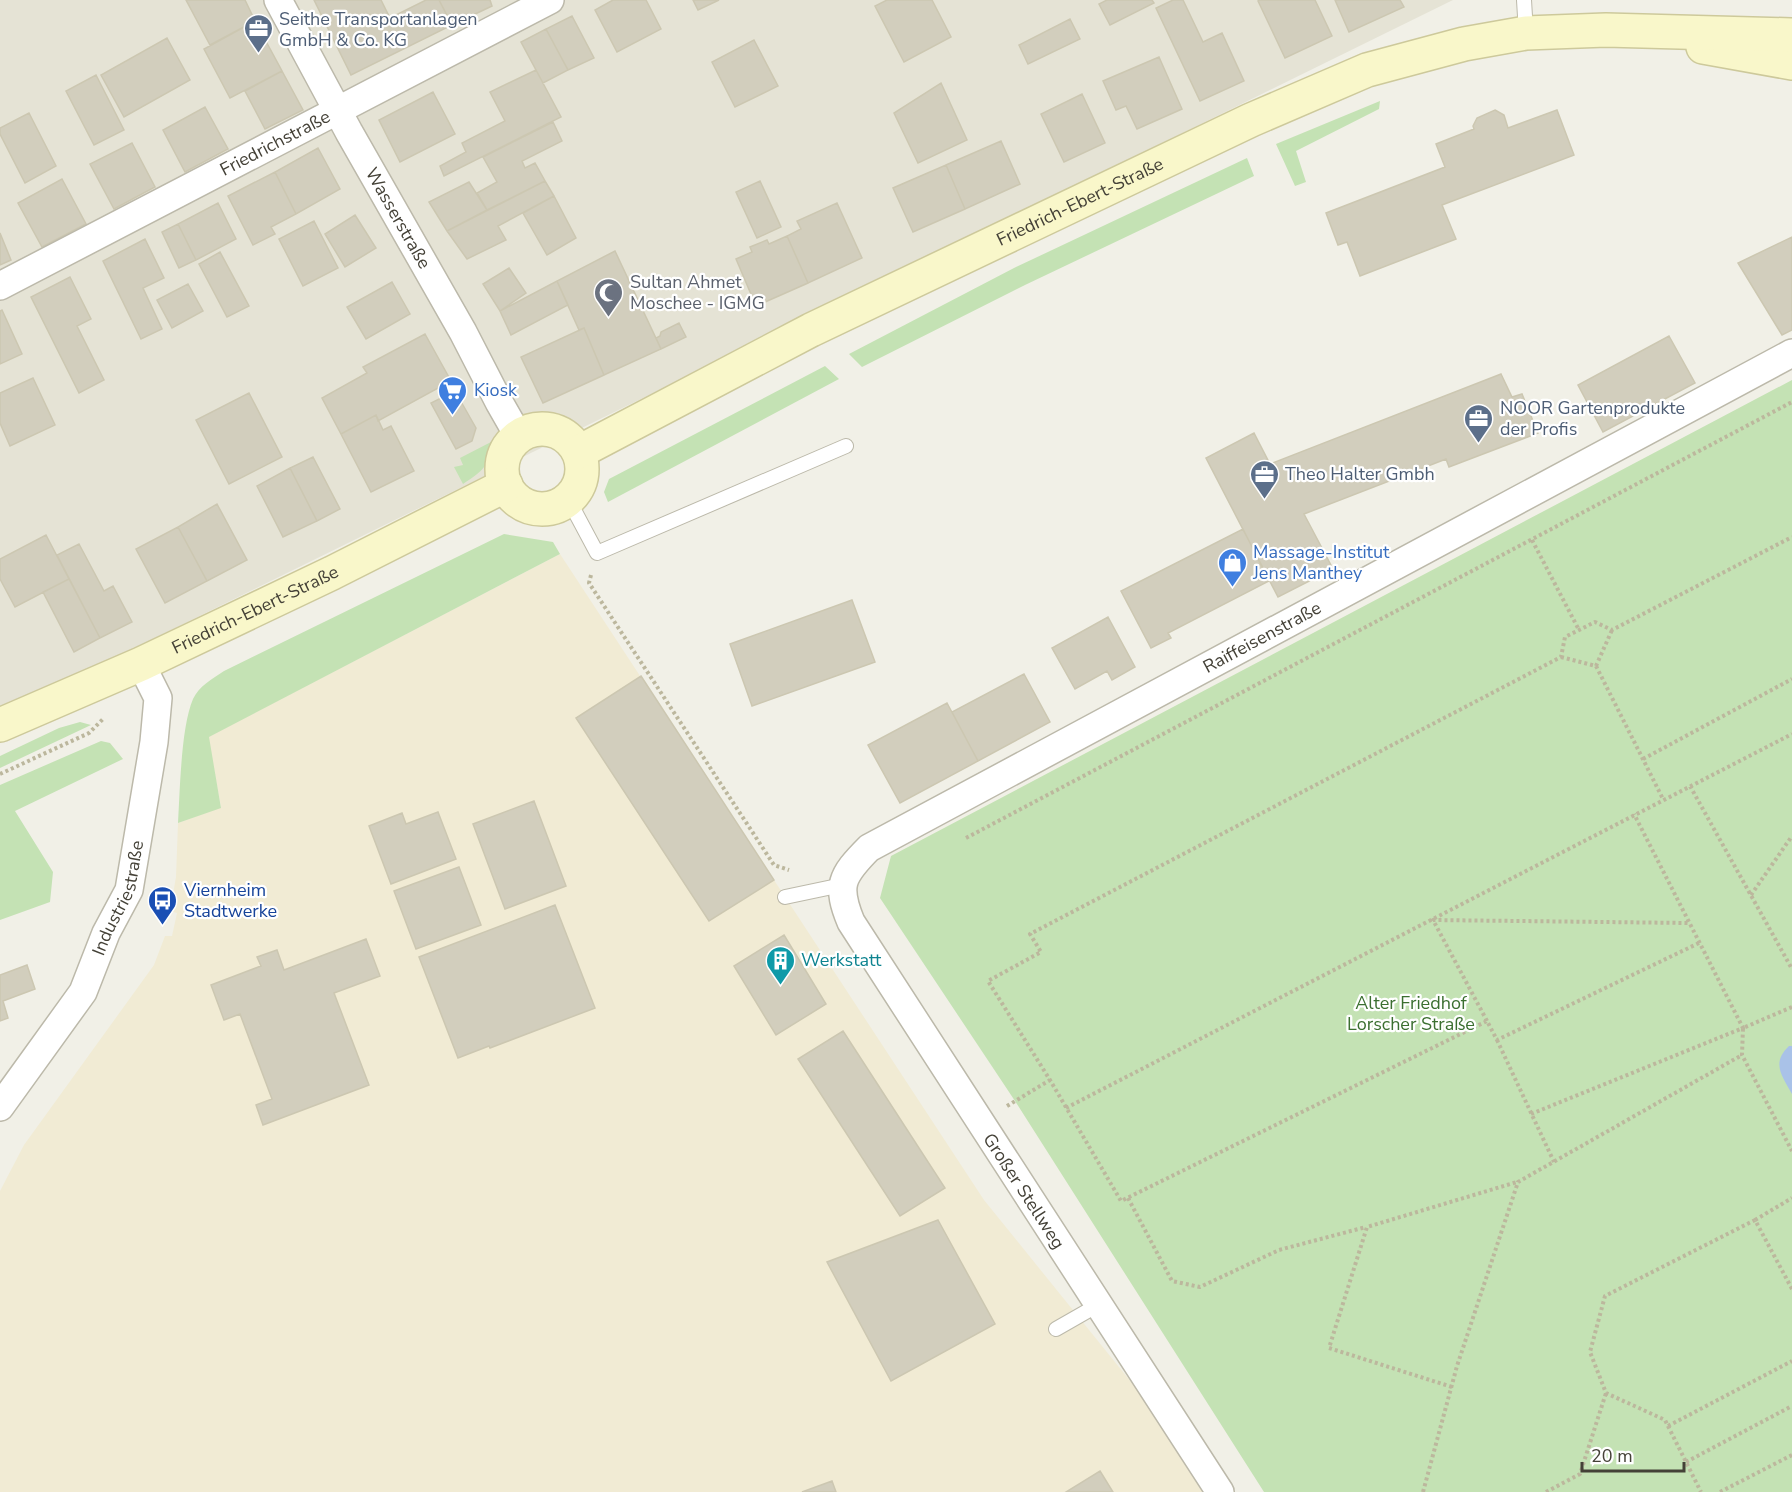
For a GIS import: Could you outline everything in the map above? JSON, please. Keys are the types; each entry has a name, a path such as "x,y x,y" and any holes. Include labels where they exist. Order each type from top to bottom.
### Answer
{"street":[{"name":"Wasserstraße","path":"278,0 519,437"},
{"name":"Friedrichstraße","path":"0,286 550,0"},
{"name":"Friedrich-Ebert-Straße","path":"1606,30 1792,63"},
{"name":"Friedrich-Ebert-Straße","path":"579,452 811,330 1309,94 1367,70 1464,44 1526,33 1606,30 1714,31 1792,35"},
{"name":"Raiffeisenstraße","path":"842,885 852,866 869,848 1792,353"},
{"path":"547,429 570,440 579,452 582,477 577,489 566,501 557,506 544,509 532,507 520,502 506,485 502,468 505,455 519,437 535,430 547,429"},
{"name":"Friedrich-Ebert-Straße","path":"0,725 141,664 332,573 506,485"},
{"name":"Industriestraße","path":"0,1107 83,992 106,933 129,890 154,742 158,698 141,664"},
{"name":"Großer Stellweg","path":"842,885 843,902 851,922 1220,1492"}],"lane":[{"path":"1524,0 1526,33"},
{"path":"566,501 574,510 597,553 846,446"},
{"path":"784,897 842,885"},
{"path":"1056,1329 1098,1305"}],"path":[{"path":"966,837 1792,402"},
{"path":"1596,666 1612,630 1792,537"},
{"path":"1532,540 1579,630"},
{"path":"597,553 589,583 774,865 842,885"},
{"path":"1561,657 1565,637 1596,622 1612,630"},
{"path":"1487,1022 1122,1201 988,981 1041,952 1030,934 1561,657 1596,666 1663,799"},
{"path":"1643,759 1792,679"},
{"path":"0,774 89,733 111,712 96,684"},
{"path":"1066,1108 1792,734"},
{"path":"1690,786 1792,969"},
{"path":"1634,814 1743,1028 1742,1055 1792,1151"},
{"path":"1751,895 1792,837"},
{"path":"1433,920 1689,923"},
{"path":"1433,920 1497,1040 1554,1162"},
{"path":"1497,1040 1699,943"},
{"path":"1531,1114 1792,1007"},
{"path":"1423,1492 1452,1387 1518,1182 1742,1055"},
{"path":"980,1124 1050,1080"},
{"path":"1128,1198 1172,1281 1200,1287 1279,1250 1367,1227 1517,1182"},
{"path":"1546,1492 1580,1474 1606,1393 1590,1352 1605,1296 1755,1220 1792,1198"},
{"path":"1755,1220 1792,1288"},
{"path":"1367,1227 1329,1348 1452,1387"},
{"path":"1668,1426 1792,1361"},
{"path":"1606,1393 1665,1420 1701,1492"},
{"path":"1686,1462 1792,1406"},
{"path":"1720,1492 1792,1455"}],"shaded area":[{"path":"0,0 1453,0 0,714"},
{"path":"560,554 984,1200 1220,1492 0,1492 0,1191 24,1145 154,965 165,936 172,936 177,913 170,911 176,877 178,823 221,807 208,737"}],"green space":[{"path":"1380,101 1379,109 1296,151 1306,182 1295,186 1276,144"},
{"path":"1247,158 1254,176 1025,285 862,367 849,354 1014,268"},
{"path":"825,366 839,379 608,502 604,492 609,479"},
{"name":"Alter Friedhof Lorscher Straße","path":"1792,380 1792,1492 1264,1492 1015,1101 880,898 891,856"},
{"path":"491,442 491,450 484,468 463,484 454,467 463,465 460,458"},
{"path":"504,534 553,542 560,554 209,737 221,808 178,823 186,726 193,699 202,687 224,671"},
{"path":"80,722 91,725 0,768 0,756 59,728"},
{"path":"101,741 110,743 123,759 15,811 53,872 50,902 0,920 0,785"}],"water":[{"path":"1789,1046 1792,1046 1792,1094 1779,1064 1780,1058"}],"building":[{"path":"186,0 245,0 255,21 210,45"},
{"path":"314,0 381,0 390,18 426,0 439,0 452,25 351,75"},
{"path":"439,0 490,0 492,6 452,25"},
{"path":"613,0 646,0 661,29 617,52 595,10"},
{"path":"693,0 719,0 698,10"},
{"path":"887,0 932,0 951,37 904,62 875,6"},
{"path":"1107,0 1152,0 1154,3 1110,25 1099,4"},
{"path":"1173,0 1183,0 1203,42 1222,33 1244,81 1200,101 1156,8"},
{"path":"1259,0 1315,0 1332,36 1285,58"},
{"path":"1335,0 1400,0 1404,7 1349,32"},
{"path":"572,16 594,58 568,70 546,29"},
{"path":"1070,19 1080,39 1028,64 1019,45"},
{"path":"255,21 282,71 230,98 204,49"},
{"path":"546,29 568,70 543,83 521,42"},
{"path":"167,38 190,80 124,117 101,75"},
{"path":"754,40 778,86 735,107 712,62"},
{"path":"1159,57 1182,109 1137,129 1126,106 1116,110 1103,81"},
{"path":"536,70 561,117 444,176 440,166 466,152 462,143 505,121 490,92"},
{"path":"282,71 303,110 265,129 245,91"},
{"path":"96,75 124,130 94,145 66,91"},
{"path":"941,83 967,140 918,163 894,113"},
{"path":"433,92 455,134 400,162 379,120"},
{"path":"1082,94 1105,143 1064,162 1041,114"},
{"path":"205,107 228,149 185,172 163,130"},
{"path":"1495,110 1504,115 1508,128 1557,110 1574,155 1442,205 1456,239 1360,276 1347,242 1338,245 1326,213 1445,167 1436,144 1474,129 1477,118"},
{"path":"29,113 56,166 25,183 0,134 0,128"},
{"path":"553,122 562,141 522,161 525,168 535,163 545,181 487,210 477,193 497,182 483,157"},
{"path":"1001,141 1020,184 965,209 946,165"},
{"path":"132,143 155,187 114,209 90,164"},
{"path":"318,148 340,189 296,214 275,172"},
{"path":"946,165 965,209 913,232 893,188"},
{"path":"275,172 296,214 271,227 275,234 253,245 228,196"},
{"path":"62,179 86,224 42,247 18,203"},
{"path":"545,181 554,196 498,226 506,240 467,259 447,231"},
{"path":"760,181 781,227 757,238 736,192"},
{"path":"469,182 487,210 447,231 429,202"},
{"path":"554,196 576,238 547,255 523,213"},
{"path":"218,203 236,239 196,260 178,224"},
{"path":"837,203 862,258 808,283 787,236 801,229 797,221"},
{"path":"355,215 376,248 345,267 325,234"},
{"path":"314,221 338,268 303,286 279,239"},
{"path":"178,224 196,260 179,268 162,232"},
{"path":"0,233 11,260 0,265"},
{"path":"787,236 808,283 756,306 736,259 752,252 750,247 767,240 769,244"},
{"path":"1792,237 1792,330 1782,335 1738,263"},
{"path":"145,239 164,278 143,288 162,329 141,339 103,261"},
{"name":"Sultan Ahmet Moschee - IGMG","path":"615,251 661,349 604,375 584,328 579,330 557,281"},
{"path":"220,252 249,306 227,317 199,264"},
{"path":"509,268 526,293 500,311 483,284"},
{"path":"70,277 91,319 77,326 104,380 79,393 31,297"},
{"path":"557,281 568,305 511,335 500,311"},
{"path":"392,282 410,314 366,339 347,307"},
{"path":"188,284 203,311 172,328 157,300"},
{"path":"2,310 22,354 0,364 0,311"},
{"path":"679,323 686,337 661,349 656,338 661,332"},
{"path":"584,328 604,375 543,403 521,357"},
{"path":"425,334 451,381 378,421 376,415 341,434 322,398 367,373 363,367"},
{"path":"1669,336 1695,383 1603,432 1578,385"},
{"path":"1501,374 1512,397 1522,394 1538,433 1449,467 1446,459 1304,514 1333,569 1278,597 1206,458 1254,433 1270,464"},
{"path":"33,378 55,425 10,446 0,423 0,393"},
{"name":"Kiosk","path":"455,391 476,428 472,441 456,449 431,403"},
{"path":"249,393 282,457 229,484 196,420"},
{"path":"376,415 383,430 391,426 414,471 371,492 341,434"},
{"path":"313,457 340,509 317,521 290,468"},
{"path":"290,468 317,521 283,537 257,486"},
{"path":"217,504 247,560 207,581 178,527"},
{"path":"178,527 207,581 165,603 136,549"},
{"path":"1243,529 1269,581 1168,633 1171,638 1151,648 1121,591"},
{"path":"46,535 69,579 15,607 0,579 0,559"},
{"path":"79,544 104,591 113,586 132,622 100,638 57,555"},
{"path":"69,579 100,638 74,652 43,592"},
{"path":"852,600 875,662 752,706 730,644"},
{"path":"1108,617 1135,667 1112,680 1107,671 1075,689 1052,648"},
{"path":"1024,674 1050,722 978,761 952,712"},
{"path":"641,676 774,880 709,921 576,718"},
{"path":"947,703 978,761 900,803 868,745"},
{"path":"534,801 566,886 505,909 473,824"},
{"path":"438,812 456,859 391,884 369,826 402,813 406,824"},
{"path":"459,867 481,925 416,949 394,891"},
{"path":"555,905 595,1008 458,1058 419,957"},
{"name":"Werkstatt","path":"784,935 826,1004 776,1035 734,966"},
{"path":"366,939 380,976 334,993 369,1085 263,1125 256,1105 272,1099 240,1014 224,1020 211,985 261,966 257,957 277,950 284,970"},
{"path":"27,965 35,989 3,1001 8,1018 0,1021 0,975"},
{"path":"843,1031 945,1188 900,1216 798,1059"},
{"path":"938,1220 995,1324 891,1381 827,1262"},
{"path":"1100,1471 1113,1492 1066,1492"},
{"path":"832,1481 836,1492 802,1492"}],"place":[{"name":"Seithe Transportanlagen GmbH & Co. KG","path":"258,54"},
{"name":"Sultan Ahmet Moschee - IGMG","path":"609,318"},
{"name":"Kiosk","path":"453,416"},
{"name":"NOOR Gartenprodukte der Profis","path":"1479,444"},
{"name":"Theo Halter Gmbh","path":"1264,500"},
{"name":"Massage-Institut Jens Manthey","path":"1232,588"},
{"name":"Viernheim Stadtwerke","path":"163,926"},
{"name":"Werkstatt","path":"780,986"}]}
